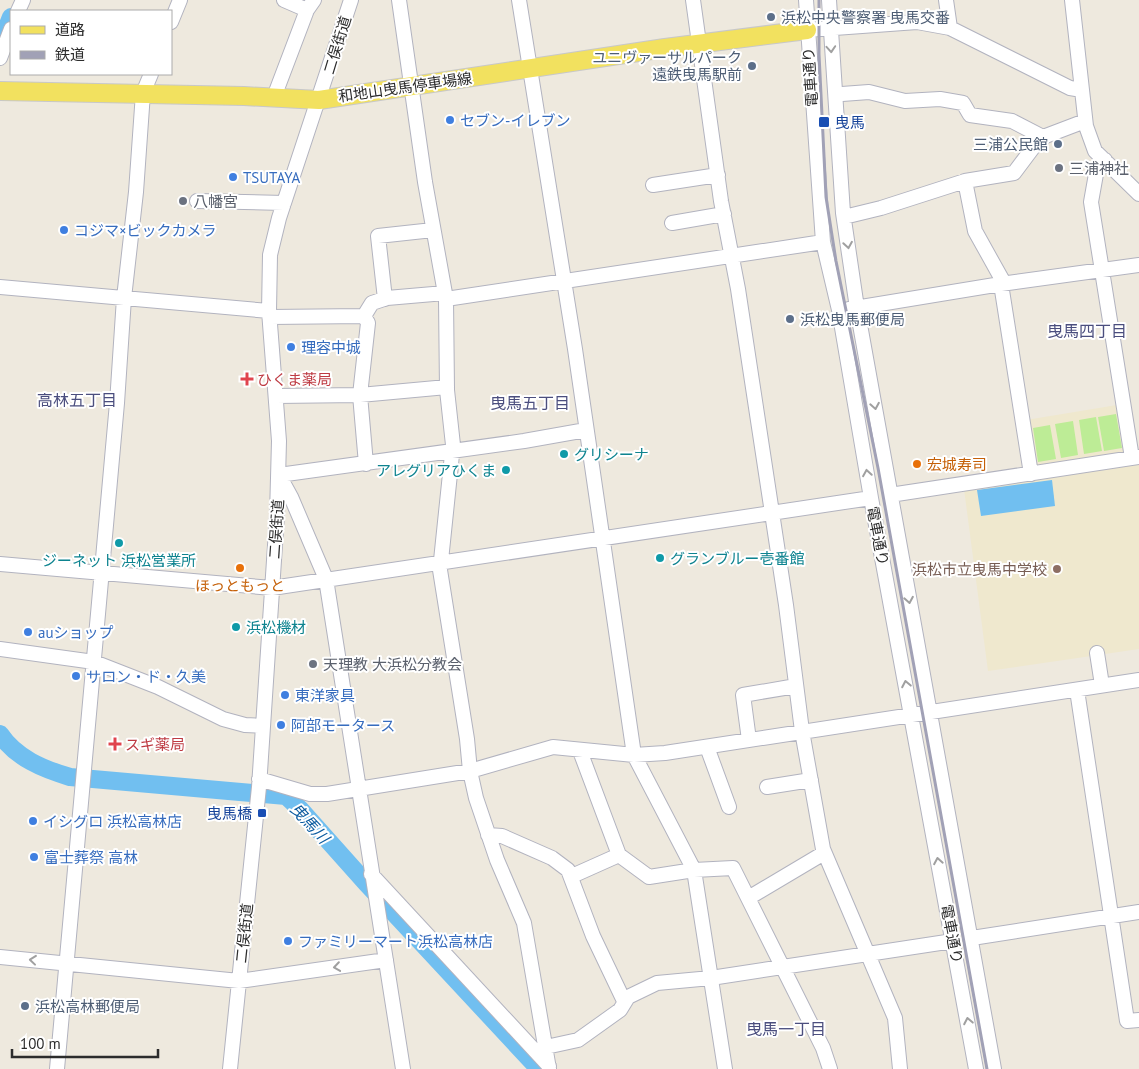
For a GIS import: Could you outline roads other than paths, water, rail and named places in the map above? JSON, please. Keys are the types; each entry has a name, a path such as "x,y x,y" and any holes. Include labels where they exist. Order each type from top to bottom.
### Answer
{"main road":[{"name":"和地山曳馬停車場線","path":"0,91 319,100 530,68 807,30"}],"street":[{"path":"172,20 180,0"},
{"path":"274,98 310,5 284,0"},
{"name":"二俣街道","path":"230,1069 259,783 279,475 270,314 270,255 284,203 351,0"},
{"path":"399,0 433,230 445,296 447,387 452,451 440,570 467,739 470,771 488,835 524,923 549,1068"},
{"path":"519,0 634,755 694,870 725,1069"},
{"path":"693,0 724,214 772,513 802,731 824,853 895,1018 900,1069"},
{"name":"電車通り","path":"806,0 824,242 839,310 871,498 976,1069"},
{"name":"電車通り","path":"829,0 844,217 857,308 972,938 994,1069"},
{"path":"946,0 950,28"},
{"path":"1072,0 1085,120 1096,151 1139,194"},
{"path":"807,30 917,22 950,28 1070,88 1082,90"},
{"path":"0,58 10,32"},
{"path":"57,1069 117,403 124,298 136,192 143,94 151,75"},
{"path":"842,94 869,92 905,101 940,99 963,103 970,115 1012,121 1041,137"},
{"path":"844,217 881,208 965,181 1014,173 1041,137 1085,120"},
{"path":"890,496 1136,458 1101,270 1091,202 1096,174 1105,160"},
{"path":"654,185 718,175"},
{"path":"965,181 976,231 1002,284 1031,474"},
{"path":"197,201 284,203"},
{"path":"672,223 724,214"},
{"path":"385,299 378,236 433,230"},
{"path":"364,316 372,303 385,299 445,296 824,242"},
{"path":"839,310 1002,284 1139,265"},
{"path":"0,287 270,314 364,316"},
{"path":"364,316 368,322 360,396 366,464"},
{"path":"276,396 360,396 447,387"},
{"path":"403,1069 371,876 349,711 326,579 304,523 279,475 366,464 586,430"},
{"path":"0,564 272,588 871,498"},
{"path":"0,649 94,662 158,687 223,719 245,725 263,726"},
{"path":"1097,653 1102,685"},
{"path":"259,783 315,794 359,790 470,771 552,747 634,755 707,747 1139,680"},
{"path":"749,740 743,695 796,686"},
{"path":"1077,690 1127,1021 1139,1020"},
{"path":"707,747 729,807"},
{"path":"580,751 619,854 646,877 694,870 734,868 823,1048 830,1069"},
{"path":"767,787 811,780"},
{"path":"488,835 502,836 564,865 572,876 593,936 624,1000"},
{"path":"750,897 824,853"},
{"path":"572,876 619,854"},
{"path":"371,876 549,1068"},
{"path":"972,938 1139,912"},
{"path":"546,1047 578,1040 620,1010 624,1000 657,983 711,978 953,941"},
{"path":"0,957 239,981 386,960"}],"water":[{"path":"1052,480 1055,506 981,516 977,490"}],"waterway":[{"path":"0,44 10,19"},
{"name":"曳馬川","path":"0,734 14,750 31,762 70,777 286,796 539,1069"}],"railway":[{"path":"819,0 819,54 826,197 836,261 878,468 987,1069"}],"place":[{"name":"浜松中央警察署 曳馬交番","path":"771,17"},
{"name":"ユニヴァーサルパーク 遠鉄曳馬駅前","path":"752,66"},
{"name":"セブン-イレブン","path":"450,120"},
{"name":"曳馬","path":"824,122"},
{"name":"三浦公民館","path":"1058,144"},
{"name":"三浦神社","path":"1059,168"},
{"name":"TSUTAYA","path":"233,177"},
{"name":"八幡宮","path":"183,201"},
{"name":"コジマ×ビックカメラ","path":"64,230"},
{"name":"浜松曳馬郵便局","path":"790,319"},
{"name":"理容中城","path":"291,347"},
{"name":"ひくま薬局","path":"247,379"},
{"name":"グリシーナ","path":"564,454"},
{"name":"宏城寿司","path":"917,464"},
{"name":"アレグリアひくま","path":"506,470"},
{"name":"ジーネット 浜松営業所","path":"119,543"},
{"name":"グランブルー壱番館","path":"660,558"},
{"name":"ほっともっと","path":"240,568"},
{"name":"浜松市立曳馬中学校","path":"1057,569"},
{"name":"浜松機材","path":"236,627"},
{"name":"auショップ","path":"28,632"},
{"name":"天理教 大浜松分教会","path":"313,664"},
{"name":"サロン・ド・久美","path":"76,676"},
{"name":"東洋家具","path":"285,695"},
{"name":"阿部モータース","path":"281,725"},
{"name":"スギ薬局","path":"115,744"},
{"name":"曳馬橋","path":"262,813"},
{"name":"イシグロ 浜松高林店","path":"33,821"},
{"name":"富士葬祭 高林","path":"34,857"},
{"name":"ファミリーマート浜松高林店","path":"288,941"},
{"name":"浜松高林郵便局","path":"25,1006"}],"district":[{"name":"曳馬四丁目","path":"1087,331"},
{"name":"高林五丁目","path":"77,400"},
{"name":"曳馬五丁目","path":"530,403"},
{"name":"曳馬一丁目","path":"786,1029"}]}
